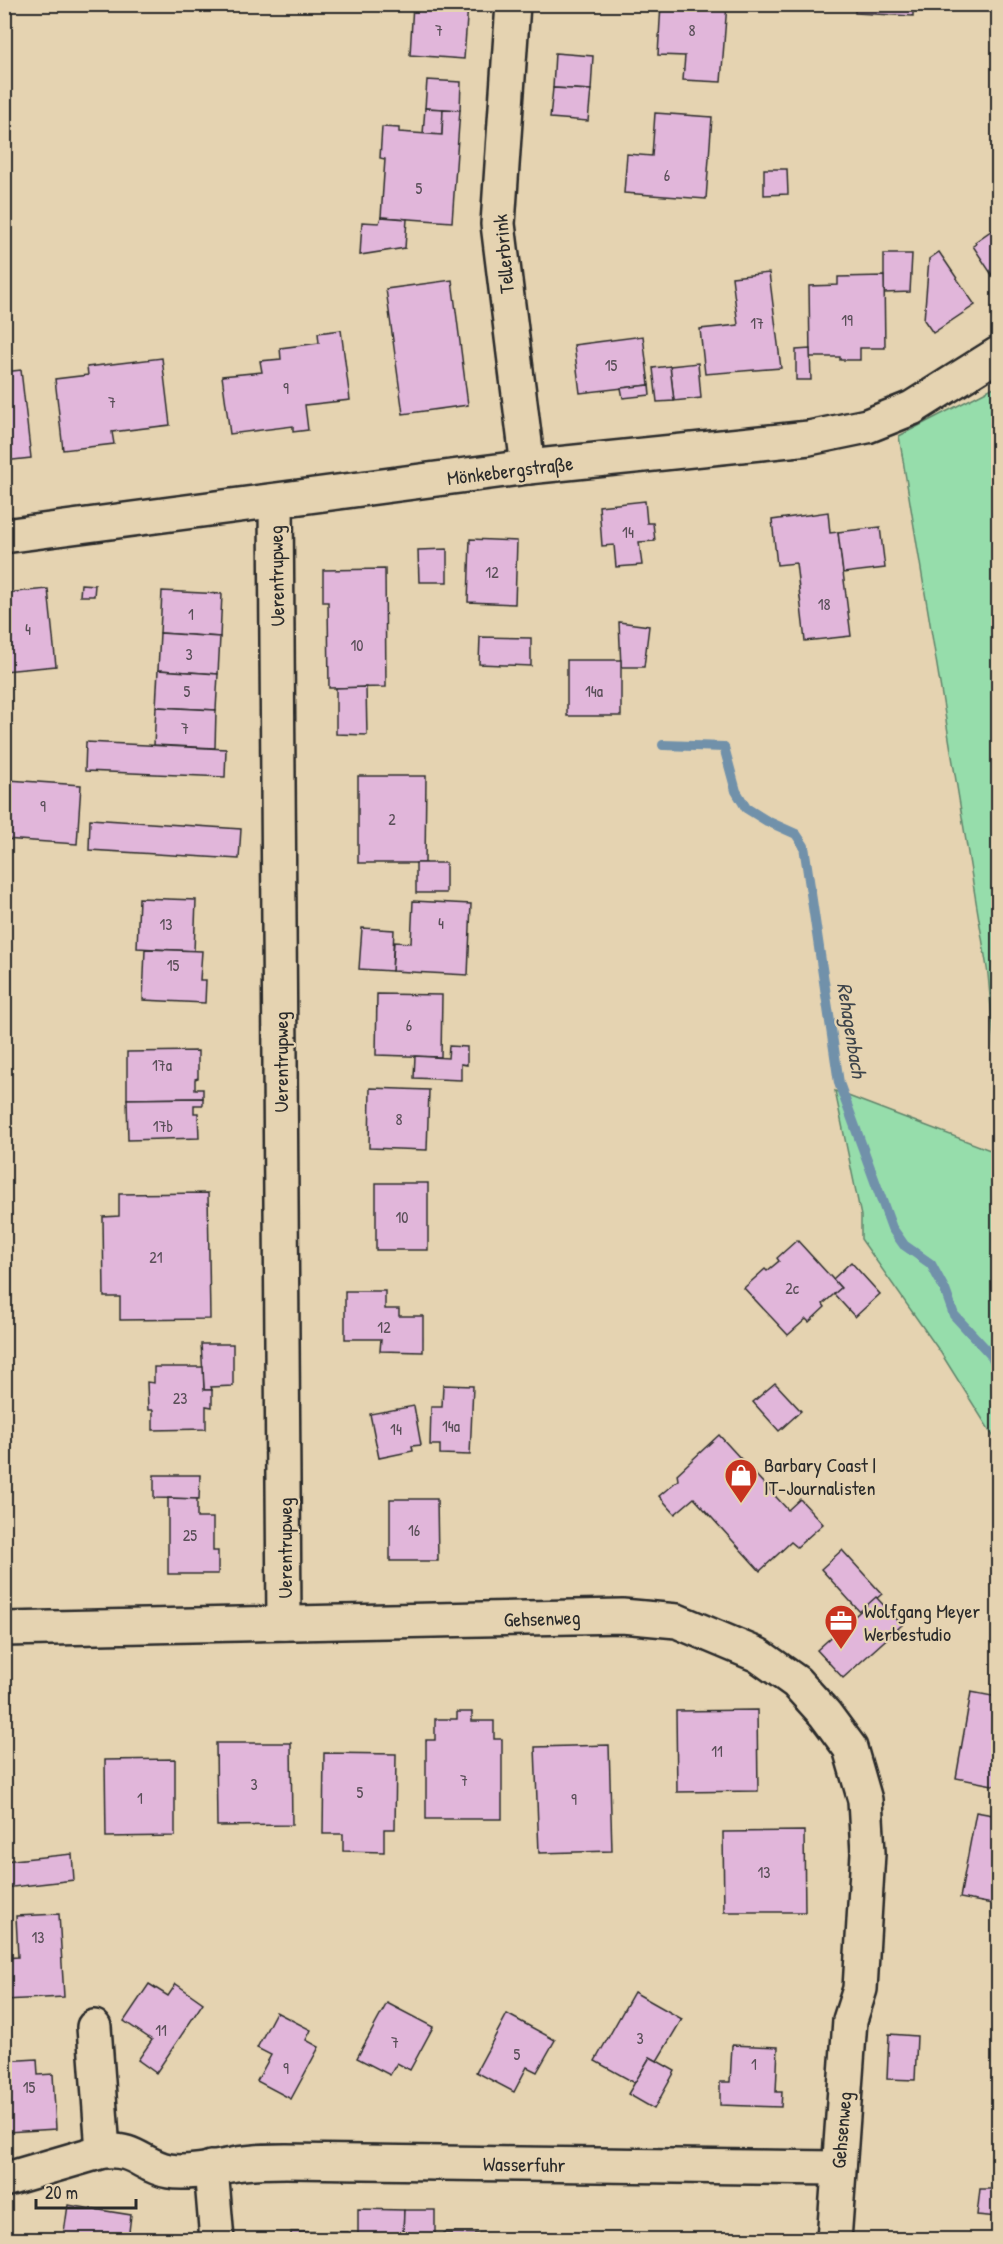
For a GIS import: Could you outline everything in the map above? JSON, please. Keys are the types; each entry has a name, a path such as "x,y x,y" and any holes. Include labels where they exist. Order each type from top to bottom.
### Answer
{"street":[{"name":"Tellerbrink","path":"513,4 498,224 528,467"},
{"name":"Mönkebergstraße","path":"4,537 528,467 809,438 867,426 912,408 999,354"},
{"name":"Uerentrupweg","path":"276,501 284,1623"},
{"name":"Gehsenweg","path":"4,1629 622,1616 677,1621 758,1655 796,1682 825,1714 850,1748 866,1800 868,1853 860,1989 850,2020 834,2240"},
{"path":"94,2027 103,2151"},
{"name":"Wasserfuhr","path":"4,2180 103,2151 118,2150 136,2155 152,2166 170,2171 286,2161 838,2168"},
{"path":"211,2168 217,2240"}],"green space":[{"path":"998,385 998,1086 988,974 899,436"},
{"path":"835,1091 998,1153 998,1444 941,1353 861,1239 861,1216"}],"building":[{"path":"413,4 468,4 464,59 410,55"},
{"path":"661,4 727,4 721,82 683,80 685,56 658,55"},
{"path":"855,4 913,4 913,16 855,13"},
{"path":"555,53 593,56 591,90 553,88"},
{"path":"427,80 461,82 460,110 425,108"},
{"path":"553,88 591,90 588,121 550,118"},
{"path":"425,108 443,109 442,135 423,134"},
{"path":"443,109 460,110 452,222 381,217 385,159 380,158 382,127 399,128 399,132 442,135"},
{"path":"655,113 712,117 706,199 624,193 627,154 652,156"},
{"path":"764,169 787,169 788,194 764,195"},
{"path":"381,217 407,219 405,248 360,255 362,222 379,223"},
{"path":"998,226 998,275 994,278 973,246 975,242"},
{"path":"939,252 975,305 933,333 924,320 929,259"},
{"path":"884,254 912,254 910,292 884,293"},
{"path":"769,273 781,368 705,374 700,329 738,325 732,277"},
{"path":"884,276 885,348 860,348 860,360 810,357 809,286 838,285 838,277"},
{"path":"452,280 468,405 403,414 386,289"},
{"path":"341,330 350,400 305,405 308,430 293,432 293,426 230,434 222,376 262,372 260,361 281,359 280,348 319,343 318,333"},
{"path":"643,336 649,385 580,393 574,345"},
{"path":"810,349 811,380 796,380 796,350"},
{"path":"162,358 170,425 112,432 114,444 63,450 55,379 88,375 87,367"},
{"path":"698,363 701,398 674,401 670,366"},
{"path":"670,366 674,401 657,402 653,368"},
{"path":"21,370 31,458 4,461 4,372"},
{"path":"649,385 650,395 623,398 621,388"},
{"path":"645,501 647,523 653,523 655,541 639,542 642,565 616,567 614,545 602,546 599,506"},
{"path":"828,512 830,533 838,532 851,636 805,641 796,563 777,565 772,520"},
{"path":"880,527 885,568 843,573 838,532"},
{"path":"470,539 517,541 515,604 468,602"},
{"path":"447,549 447,582 419,582 418,550"},
{"path":"385,569 386,687 329,688 328,602 323,602 323,570"},
{"path":"81,584 95,585 94,596 80,596"},
{"path":"48,589 56,666 4,671 4,593"},
{"path":"162,591 222,594 220,637 160,633"},
{"path":"619,622 649,626 644,667 621,667"},
{"path":"160,633 220,637 218,674 158,670"},
{"path":"480,637 531,638 531,666 479,664"},
{"path":"567,660 621,660 621,716 567,716"},
{"path":"158,670 218,674 216,710 156,707"},
{"path":"366,687 367,735 336,734 336,688"},
{"path":"156,707 216,710 215,748 154,745"},
{"path":"86,742 226,749 225,777 85,771"},
{"path":"358,776 426,776 425,863 358,863"},
{"path":"4,779 8,780 4,828"},
{"path":"8,780 81,785 77,844 4,839"},
{"path":"90,819 241,829 239,859 89,850"},
{"path":"416,863 446,863 446,893 416,893"},
{"path":"139,898 196,900 194,951 137,948"},
{"path":"413,901 471,904 468,975 392,971 394,942 411,943"},
{"path":"362,928 394,930 392,971 359,969"},
{"path":"145,949 202,951 200,980 206,980 205,1003 143,1000"},
{"path":"377,994 442,995 441,1057 376,1055"},
{"path":"449,1046 467,1047 467,1065 461,1064 461,1080 414,1078 415,1056 448,1058"},
{"path":"198,1051 198,1078 195,1079 195,1089 203,1089 203,1098 127,1099 127,1052"},
{"path":"370,1088 429,1090 427,1150 369,1148"},
{"path":"203,1098 203,1105 194,1105 194,1113 198,1113 199,1138 128,1140 127,1099"},
{"path":"376,1183 428,1183 428,1250 376,1250"},
{"path":"208,1193 210,1319 120,1320 120,1297 104,1297 103,1217 119,1216 119,1194"},
{"path":"797,1240 841,1288 823,1304 825,1307 809,1322 806,1319 788,1335 744,1288 765,1269 767,1271 779,1261 777,1258"},
{"path":"851,1262 880,1294 855,1317 834,1294 841,1288 833,1279"},
{"path":"345,1291 385,1291 385,1309 399,1309 399,1316 423,1316 423,1352 380,1351 381,1339 345,1339"},
{"path":"201,1344 233,1344 233,1386 211,1387 212,1390 204,1390"},
{"path":"154,1367 203,1367 204,1390 212,1390 212,1407 206,1406 206,1429 153,1430 153,1410 148,1410 147,1382 154,1383"},
{"path":"775,1383 801,1411 779,1431 753,1402"},
{"path":"443,1385 473,1386 470,1455 440,1454 440,1445 430,1445 431,1407 442,1407"},
{"path":"414,1406 421,1445 412,1446 413,1451 379,1458 370,1414"},
{"name":"Barbary Coast | IT-Journalisten","path":"719,1435 788,1510 800,1499 823,1524 797,1547 791,1542 760,1571 694,1498 675,1514 659,1496 678,1480 677,1474"},
{"path":"154,1475 200,1475 199,1499 154,1498"},
{"path":"168,1498 197,1499 197,1518 213,1518 213,1551 218,1551 218,1574 168,1574"},
{"path":"390,1499 437,1499 438,1561 390,1561"},
{"path":"842,1550 882,1594 860,1612 821,1569"},
{"path":"876,1597 902,1625 843,1678 817,1650"},
{"path":"971,1692 998,1697 998,1786 956,1778"},
{"path":"757,1710 758,1791 677,1792 676,1711"},
{"path":"457,1712 472,1712 472,1721 494,1721 494,1739 502,1739 502,1819 426,1819 426,1740 435,1740 435,1719 457,1719"},
{"path":"216,1743 291,1743 292,1825 217,1826"},
{"path":"609,1745 612,1851 539,1853 535,1747"},
{"path":"324,1753 396,1754 395,1829 384,1829 384,1852 343,1851 343,1834 323,1834"},
{"path":"175,1759 175,1836 106,1837 105,1760"},
{"path":"976,1812 998,1816 998,1905 960,1898"},
{"path":"804,1831 805,1912 724,1912 723,1832"},
{"path":"72,1854 74,1880 4,1888 4,1861"},
{"path":"59,1914 64,1997 4,2000 4,1958 18,1957 16,1916"},
{"path":"149,1984 168,1996 176,1984 203,2003 156,2073 138,2060 152,2040 124,2021"},
{"path":"634,1992 682,2019 657,2061 650,2057 635,2083 595,2061"},
{"path":"387,2003 433,2027 410,2070 397,2063 390,2075 357,2058"},
{"path":"276,2012 311,2030 306,2040 319,2047 291,2099 257,2081 271,2055 257,2048"},
{"path":"507,2014 555,2040 537,2072 527,2067 514,2092 476,2072"},
{"path":"889,2034 917,2036 915,2080 887,2079"},
{"path":"732,2045 778,2047 776,2092 782,2092 781,2107 720,2105 720,2082 730,2082"},
{"path":"650,2057 675,2071 654,2109 628,2094"},
{"path":"37,2059 38,2075 53,2074 56,2129 7,2132 4,2061"},
{"path":"998,2129 998,2217 977,2215 980,2189 993,2189"},
{"path":"68,2205 131,2215 128,2240 63,2240"},
{"path":"358,2209 404,2210 403,2239 358,2239"},
{"path":"404,2210 435,2210 435,2235 403,2235"},
{"path":"291,2232 348,2232 348,2240 291,2240"},
{"path":"444,2233 501,2234 501,2240 443,2240"},
{"path":"570,2237 624,2240 570,2240"}],"waterway":[{"name":"Rehagenbach","path":"663,745 724,747 736,791 746,808 767,821 796,834 804,846 839,1083 892,1228 904,1245 931,1264 945,1290 954,1315 992,1356 998,1370"}],"place":[{"name":"Barbary Coast | IT-Journalisten","path":"741,1504"},
{"name":"Wolfgang Meyer Werbestudio","path":"841,1650"}]}
